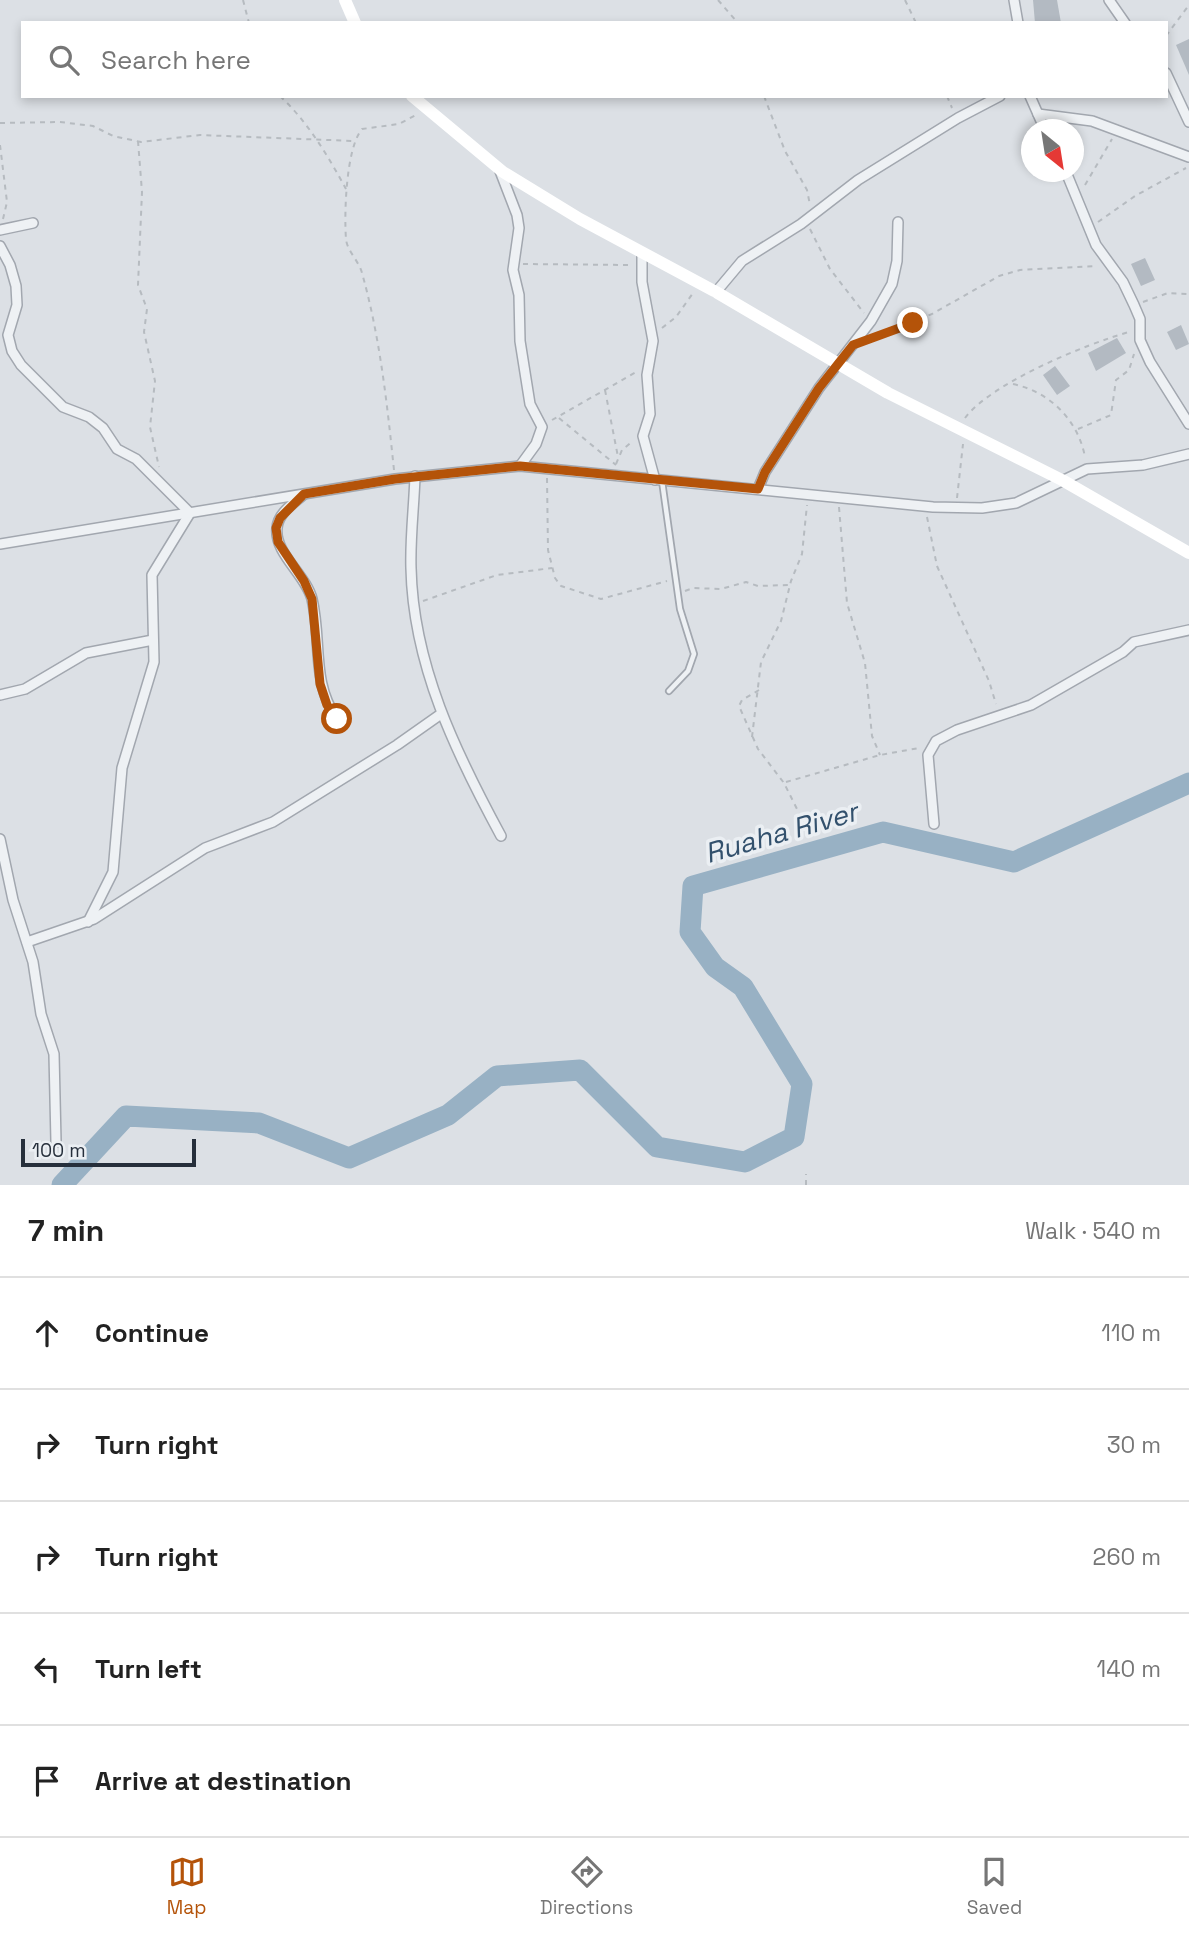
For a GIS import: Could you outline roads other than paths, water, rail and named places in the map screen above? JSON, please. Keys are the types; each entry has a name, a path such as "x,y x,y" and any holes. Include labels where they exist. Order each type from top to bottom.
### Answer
{"main road":[{"path":"345,0 354,21"},
{"path":"413,98 499,169 642,259 698,282 962,431 1062,480 1189,553"}],"street":[{"path":"1014,0 1018,21"},
{"path":"1109,0 1124,21"},
{"path":"1168,77 1189,122"},
{"path":"716,292 741,261 809,218 858,180 958,118 996,98"},
{"path":"1031,98 1040,119"},
{"path":"1038,114 1077,118 1118,129 1189,157"},
{"path":"499,169 519,228 513,263 527,391 530,404 542,424 536,444 520,466"},
{"path":"1070,182 1089,229 1108,265 1123,282 1134,305 1140,335 1150,362 1189,424"},
{"path":"758,489 765,472 838,362 871,321 892,284 897,261 898,222"},
{"path":"0,230 33,223"},
{"path":"0,246 10,265 16,286 17,305 4,336 21,365 63,407 89,417 103,428 117,449 136,459 190,513"},
{"path":"642,259 652,334 648,366 650,414 643,436 658,481"},
{"path":"0,544 395,479 520,466 616,470 658,481 954,508 1016,503 1087,469 1143,465 1189,454"},
{"path":"415,476 411,569 425,661 441,714 502,836"},
{"path":"304,494 280,518 276,528 278,542 304,581 312,599 320,684 327,705 337,719"},
{"path":"88,922 113,872 122,768 154,662 154,568 190,513"},
{"path":"934,824 930,746 943,736 1003,716 1054,692 1124,652 1129,645 1189,629"},
{"path":"0,695 25,689 86,653 153,640"},
{"path":"27,942 88,922 205,848 288,814 397,746 441,714"},
{"path":"0,839 3,866 27,942 41,1014 54,1054 56,1142"}],"lane":[{"path":"658,481 694,662 669,691"}],"waterway":[{"name":"Ruaha River","path":"62,1185 126,1116 259,1123 349,1158 448,1115 497,1076 580,1070 657,1147 745,1162 794,1137 802,1084 743,987 715,967 690,932 693,886 883,832 1014,862 1189,783"}]}
